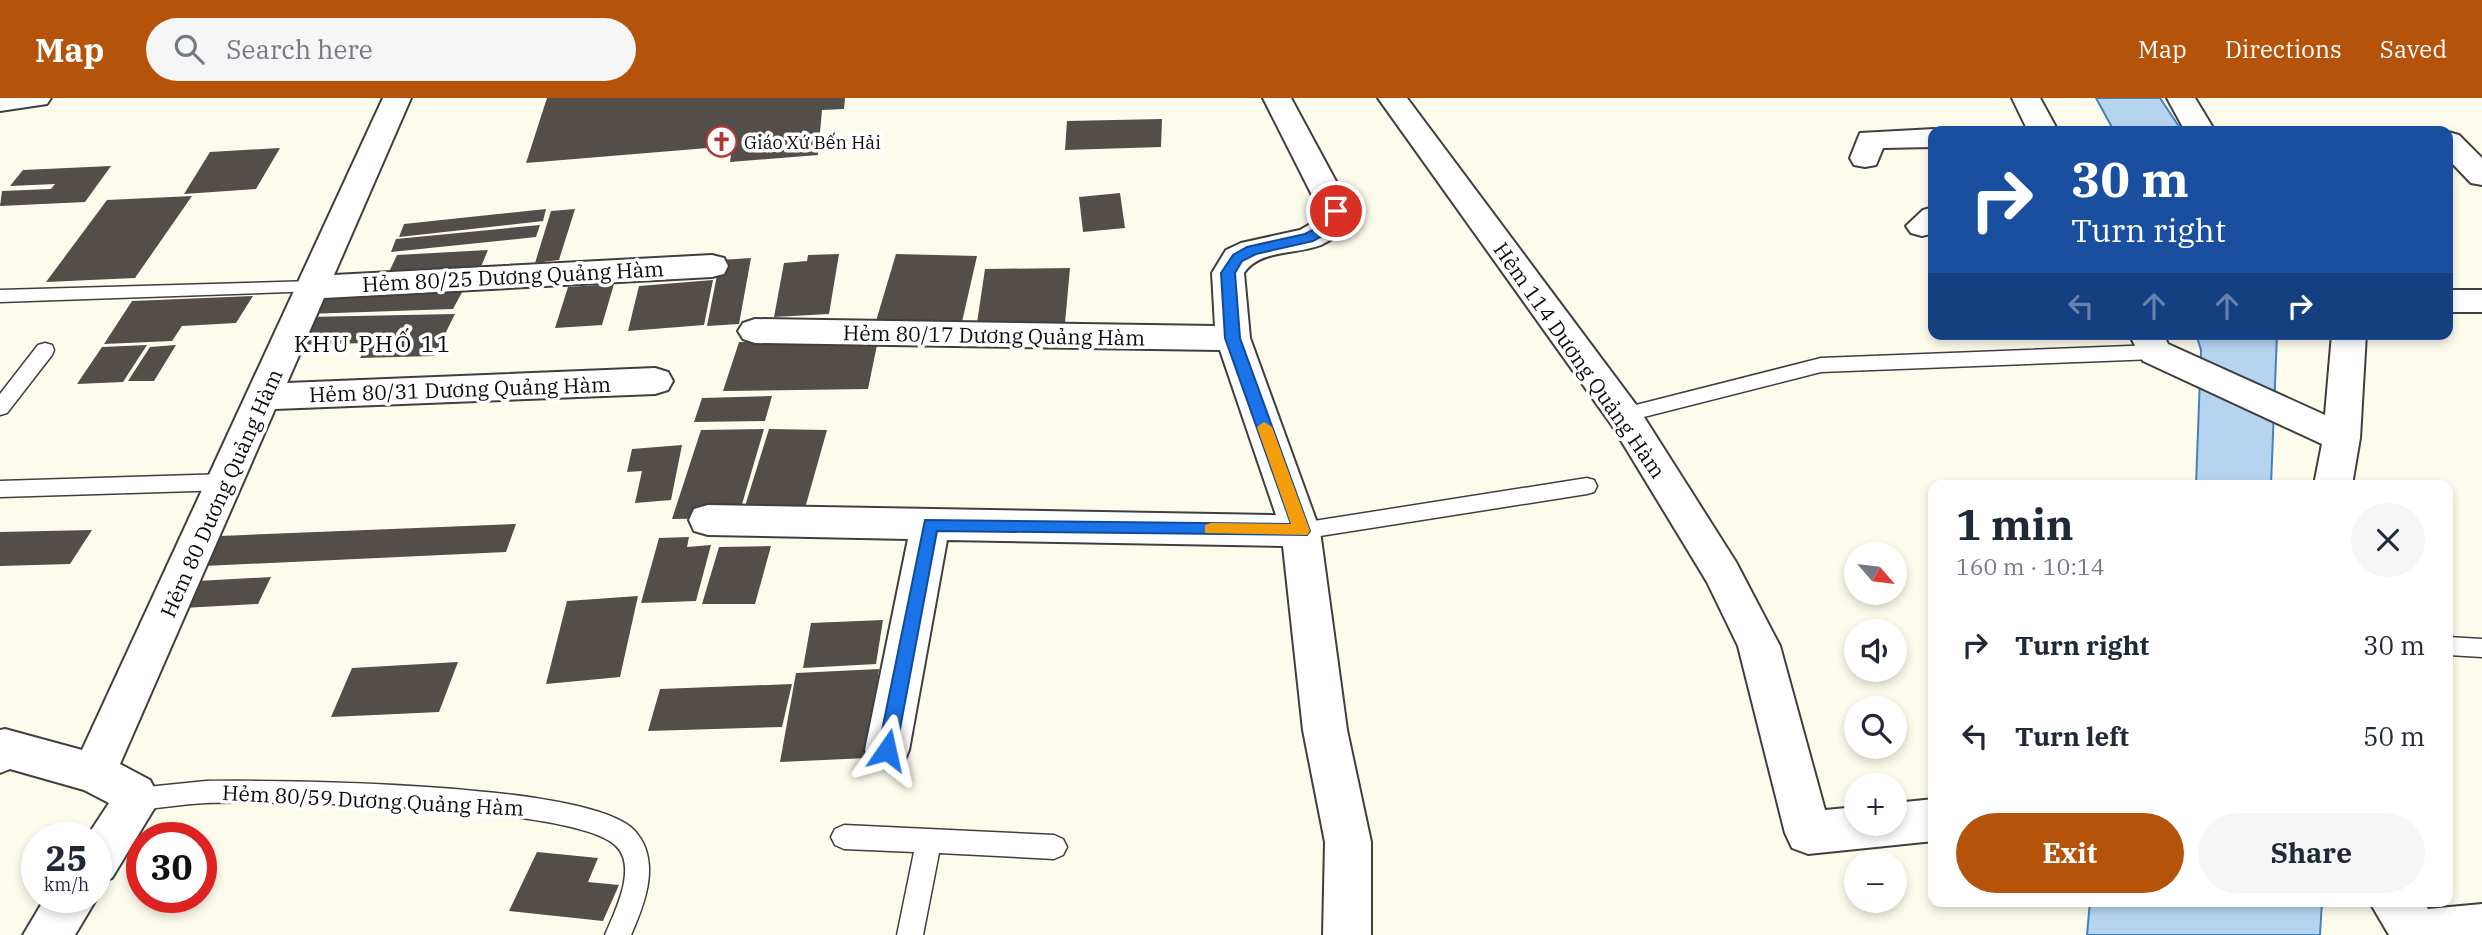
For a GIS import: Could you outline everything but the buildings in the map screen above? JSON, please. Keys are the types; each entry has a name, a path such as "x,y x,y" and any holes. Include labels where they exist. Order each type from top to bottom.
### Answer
{"street":[{"path":"0,102 37,98"},
{"name":"Hẻm 80 Dương Quảng Hàm","path":"94,773 227,482 397,98"},
{"path":"1277,98 1336,211 1334,224 1309,237 1252,250 1238,258 1228,273 1233,338 1301,531 1325,730 1348,842 1347,935"},
{"name":"Hẻm 114 Dương Quảng Hàm","path":"1392,98 1624,415 1722,573 1759,646 1808,833 1928,821"},
{"path":"2026,98 2040,126"},
{"path":"2181,98 2197,126"},
{"path":"1865,158 1871,139 1928,138"},
{"path":"2453,146 2482,176"},
{"name":"Hẻm 80/25 Dương Quảng Hàm","path":"313,287 712,266"},
{"path":"2453,301 2482,301"},
{"name":"Hẻm 80/17 Dương Quảng Hàm","path":"755,331 1233,338"},
{"path":"2334,480 2342,438 2350,340"},
{"path":"2150,343 2342,438"},
{"name":"Hẻm 80/31 Dương Quảng Hàm","path":"265,397 655,381"},
{"path":"708,520 1301,531"},
{"path":"887,750 930,524"},
{"path":"2,750 94,773 134,794 137,799 112,838"},
{"path":"47,935 62,913"},
{"path":"2409,923 2482,927"}],"lane":[{"path":"0,296 313,287"},
{"path":"1624,415 1821,365 2150,343"},
{"path":"0,408 45,350"},
{"path":"0,489 227,482"},
{"path":"1301,531 1587,486"},
{"path":"2453,646 2482,648"},
{"name":"Hẻm 80/59 Dương Quảng Hàm","path":"137,799 204,792 252,792 495,803 595,820 622,834 635,853 635,897 618,935"},
{"path":"844,837 1054,848"},
{"path":"910,935 929,840"}],"water":[{"path":"2096,98 2160,98 2179,126 2111,126"},
{"path":"2198,340 2277,340 2271,480 2196,480 2201,350"},
{"path":"2089,907 2322,907 2320,935 2087,935"}],"slow traffic":[{"path":"1211,529 1301,531 1264,427"}],"place":[{"name":"Giáo Xứ Bến Hải","path":"721,142"}],"district":[{"name":"KHU PHỐ 11","path":"373,343"}],"route":[{"path":"887,750 930,524 1301,531 1233,338 1228,273 1238,258 1252,250 1309,237 1334,224 1336,211"}]}
